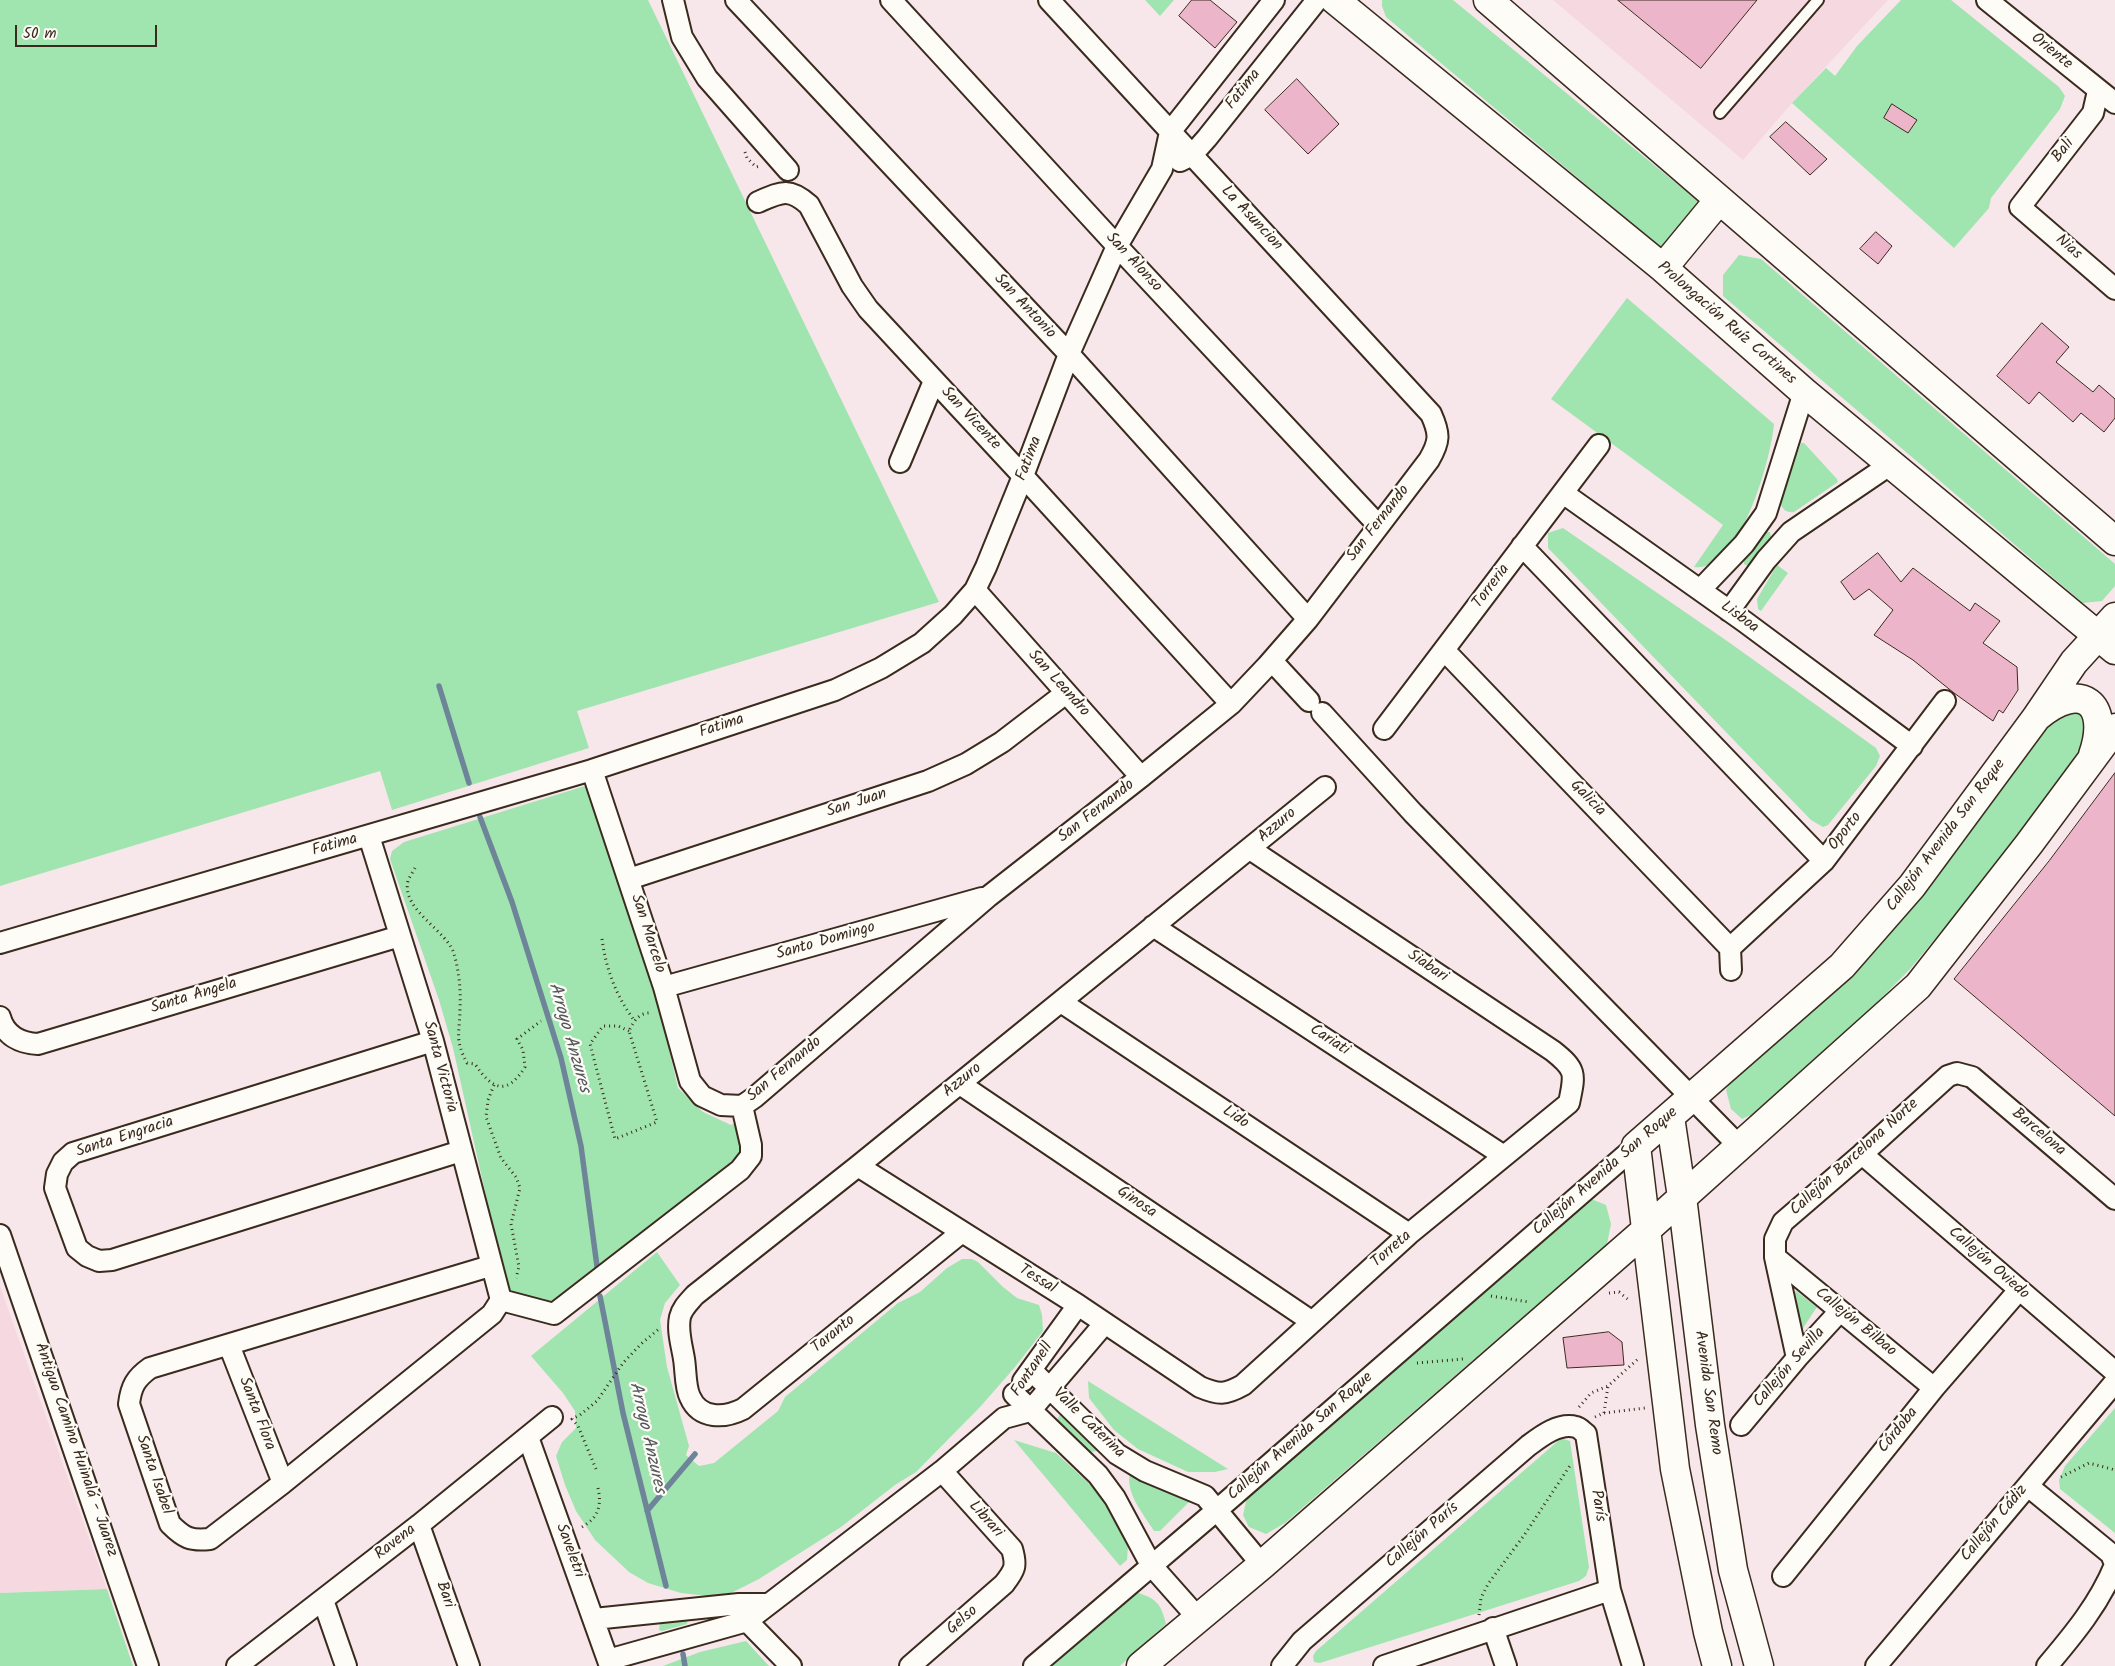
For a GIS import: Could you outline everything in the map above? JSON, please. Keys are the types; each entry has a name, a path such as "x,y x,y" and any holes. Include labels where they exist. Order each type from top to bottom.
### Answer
{"street":[{"path":"673,0 682,37 707,78 788,170"},
{"name":"San Antonio","path":"736,0 1069,354 1308,619"},
{"name":"San Alonso","path":"891,0 1117,246 1378,525"},
{"name":"La Asuncion","path":"1048,0 1431,414 1438,429 1438,445"},
{"name":"Fatima","path":"0,943 592,770 835,690 882,668 922,643 953,615 974,590 1024,476 1069,354 1117,246 1162,169 1170,132 1274,0"},
{"name":"Fatima","path":"1162,169 1192,155 1317,0"},
{"name":"Prolongación Ruíz Cortines","path":"1335,0 1357,9 1663,268 1804,392 1891,464 2110,635"},
{"path":"1488,0 2115,541"},
{"name":"Oriente","path":"1987,0 2115,103"},
{"path":"1218,70 1244,90"},
{"name":"Bali","path":"2020,207 2093,113 2098,91"},
{"name":"San Vicente","path":"758,202 779,193 790,192 800,196 809,205 859,298 1231,704"},
{"path":"1663,268 1719,200"},
{"name":"Nias","path":"2020,207 2115,290"},
{"path":"900,462 934,381"},
{"path":"1700,590 1744,544 1766,513 1804,392"},
{"name":"San Fernando","path":"702,1096 721,1105 742,1106 755,1097 989,896 1141,778 1231,704 1272,661 1308,619 1429,460 1438,445"},
{"name":"Torreria","path":"1384,729 1599,445"},
{"path":"1729,611 1766,560 1790,532 1891,464"},
{"name":"Lisboa","path":"1563,493 1729,611 1912,746"},
{"path":"1766,513 1790,532"},
{"path":"1522,546 1824,861"},
{"name":"San Leandro","path":"974,590 1141,778"},
{"name":"Callejón Avenida San Roque","path":"1034,1666 1217,1510 1842,966 1912,886 2036,718 2074,662 2110,635"},
{"name":"Galicia","path":"1444,650 1730,948"},
{"path":"1272,661 1413,813 1739,1146"},
{"name":"San Juan","path":"629,879 928,781 966,764 1002,742 1066,693"},
{"path":"2036,718 2057,703 2076,698 2086,701 2096,712 2098,724 2096,746 2090,763"},
{"name":"Oporto","path":"1730,948 1824,861 1945,701"},
{"path":"1141,1666 1262,1565 1646,1230 1918,986 2029,844 2115,728"},
{"path":"2090,763 2100,755 2115,748"},
{"name":"San Marcelo","path":"592,770 664,987 690,1081 702,1096"},
{"name":"Azzuro","path":"699,1409 690,1397 679,1330 680,1317 686,1305 695,1295 960,1084 1325,787"},
{"name":"Santa Victoria","path":"369,836 433,1041 490,1266 503,1300"},
{"name":"Siabari","path":"1250,849 1565,1060 1572,1071 1573,1082 1569,1103"},
{"name":"Santo Domingo","path":"664,987 989,896"},
{"name":"Cariati","path":"1153,926 1504,1156"},
{"name":"Santa Angela","path":"0,1017 10,1035 24,1043 38,1044 400,936"},
{"path":"1730,948 1732,970"},
{"name":"Lido","path":"1061,1002 1409,1234"},
{"name":"Santa Engracia","path":"433,1041 74,1153 63,1162 57,1174 56,1188 77,1248 87,1256 99,1261 112,1260 461,1152"},
{"name":"Callejón Barcelona Norte","path":"1797,1358 1776,1257 1775,1239 1783,1222 1862,1154 1936,1086 1948,1076 1957,1074"},
{"name":"Barcelona","path":"1957,1074 1972,1077 2115,1199"},
{"name":"Ginosa","path":"960,1084 1311,1321"},
{"name":"Torreta","path":"1216,1393 1230,1392 1243,1384 1409,1234 1569,1103"},
{"path":"503,1300 554,1314 740,1170 750,1156 751,1146 742,1106"},
{"name":"Avenida San Remo","path":"1670,1117 1682,1197 1710,1425 1733,1570 1759,1666"},
{"path":"1636,1146 1675,1469 1717,1666"},
{"name":"Callejón Oviedo","path":"1862,1154 2115,1372"},
{"name":"Tessal","path":"858,1166 1078,1305 1200,1387 1216,1393"},
{"name":"Taranto","path":"699,1409 714,1416 730,1416 743,1409 962,1232"},
{"name":"Antiguo Camino Huinalá - Juarez","path":"0,1235 148,1666"},
{"name":"Callejón Bilbao","path":"1776,1257 1934,1388"},
{"name":"Santa Isabel","path":"490,1266 150,1368 138,1377 131,1388 129,1404 170,1524 181,1534 195,1541 210,1539 284,1483 492,1314 503,1300"},
{"name":"Córdoba","path":"1783,1576 1934,1388 2018,1290"},
{"name":"Fontanell","path":"1004,1418 1014,1394 1078,1305"},
{"name":"Callejón Sevilla","path":"1741,1425 1797,1358 1840,1312"},
{"name":"Fontanell","path":"1004,1418 1030,1411 1051,1389 1105,1323"},
{"name":"Santa Flora","path":"229,1345 284,1483"},
{"name":"Valle Caterina","path":"1031,1370 1117,1454 1146,1471 1205,1496 1262,1565"},
{"name":"Callejón Cádiz","path":"1876,1666 2115,1382"},
{"name":"Valle Caterina","path":"1014,1394 1098,1475 1115,1498 1151,1565 1198,1618"},
{"name":"Ravena","path":"237,1666 419,1525 552,1418"},
{"path":"609,1663 768,1604 942,1471 1004,1418"},
{"name":"París","path":"1582,1418 1610,1590 1633,1666"},
{"name":"Callejón París","path":"1282,1666 1302,1641 1528,1446 1544,1434 1582,1418"},
{"name":"Saveletri","path":"528,1437 609,1663"},
{"path":"1098,1475 1117,1454"},
{"name":"Librari","path":"942,1471 1012,1550 1016,1563 1013,1574"},
{"path":"2028,1486 2110,1554 2115,1564 2104,1591 2085,1621 2047,1666"},
{"name":"Bari","path":"419,1525 469,1666"},
{"path":"1697,1578 1733,1570"},
{"name":"Gelso","path":"910,1666 1013,1574"},
{"path":"1384,1666 1486,1622 1610,1590"},
{"path":"323,1600 346,1666"},
{"path":"594,1619 743,1612"},
{"path":"743,1612 791,1666"},
{"path":"1486,1622 1506,1666"}],"lane":[{"path":"1720,113 1818,0"}],"path":[{"path":"415,868 407,882 409,895 420,915 445,939 454,952 460,990 459,1049 467,1063 475,1064 484,1077 494,1085 510,1085 517,1080 525,1067 523,1050 516,1039 541,1021"},
{"path":"602,939 606,965 619,997 634,1020"},
{"path":"629,1031 618,1026 603,1026 590,1044 615,1139 657,1122 629,1031 634,1020 645,1012 658,1013"},
{"path":"494,1085 488,1100 486,1117 501,1158 516,1177 520,1188 511,1224 519,1267 511,1290 503,1300"},
{"path":"1487,1296 1533,1302"},
{"path":"596,1469 578,1426 572,1418 580,1415 598,1401 623,1363 641,1344 664,1325"},
{"path":"1582,1418 1591,1393 1608,1386 1644,1353"},
{"path":"1415,1363 1471,1358"},
{"path":"1604,1413 1608,1386"},
{"path":"1582,1418 1604,1413 1650,1408"},
{"path":"1486,1622 1480,1598 1533,1522 1561,1476 1576,1458"},
{"path":"2060,1477 2089,1464 2115,1470"},
{"path":"582,1527 594,1519 598,1511 601,1502 598,1488"}],"shaded area":[{"path":"1553,0 1888,0 1792,103 1743,160"},
{"path":"0,1286 107,1589 0,1593"}],"green space":[{"path":"0,0 648,0 939,602 577,711 589,748 392,810 380,771 0,886"},
{"path":"1145,0 1174,0 1160,16"},
{"path":"1382,0 1453,0 1704,206 1665,251 1386,17"},
{"path":"1901,0 1951,0 2059,87 2065,96 2060,109 1991,198 1989,208 1954,248 1792,103 1826,68 1835,76 1857,46"},
{"path":"1739,255 1761,259 2115,564 2115,586 2102,601 2083,603 1723,296 1723,275"},
{"path":"1627,298 1774,424 1767,462 1750,511 1739,534 1725,552 1711,564 1694,567 1723,525 1551,399"},
{"path":"1801,443 1804,443 1838,482 1794,512 1789,512 1780,503"},
{"path":"1563,528 1730,643 1876,748 1880,756 1876,766 1828,825 1823,827 1811,820 1548,548 1548,533"},
{"path":"1763,532 1770,532 1771,537 1748,566 1744,564 1744,558"},
{"path":"1777,565 1788,573 1761,611 1758,609 1757,599"},
{"path":"2074,707 2089,719 2087,745 1986,877 1911,968 1806,1074 1766,1108 1742,1119 1731,1109 1726,1090 1735,1075 2053,713"},
{"path":"588,785 657,998 678,1088 703,1112 731,1125 739,1121 745,1155 556,1303 508,1290 507,1276 490,1214 453,1048 439,1000 390,859 392,851 404,842"},
{"path":"1589,1198 1606,1205 1611,1224 1607,1244 1285,1523 1266,1534 1249,1527 1243,1515 1248,1493"},
{"path":"657,1252 680,1285 665,1303 660,1320 667,1367 689,1446 686,1455 699,1466 714,1463 778,1411 785,1397 898,1303 920,1292 947,1268 962,1259 972,1259 978,1262 1017,1298 1039,1305 1043,1331 981,1406 916,1472 895,1485 841,1527 759,1579 731,1593 708,1596 681,1593 648,1583 629,1572 595,1540 576,1511 556,1456 562,1442 576,1428 575,1411 563,1393 531,1356"},
{"path":"1796,1291 1817,1307 1801,1331 1798,1329 1794,1293"},
{"path":"1088,1381 1228,1469 1215,1472 1188,1472 1138,1449 1114,1430 1089,1398"},
{"path":"2115,1408 2115,1533 2060,1489 2059,1480 2065,1466"},
{"path":"1068,1412 1097,1446 1097,1451 1091,1452 1072,1439 1056,1422 1060,1414"},
{"path":"1563,1439 1570,1441 1589,1567 1586,1576 1579,1581 1320,1663 1314,1662 1313,1656 1316,1651 1558,1441"},
{"path":"1014,1440 1056,1453 1095,1489 1119,1521 1128,1546 1127,1560 1120,1566"},
{"path":"1130,1472 1194,1497 1160,1531 1154,1531 1132,1495 1129,1480"},
{"path":"107,1589 133,1666 0,1666 0,1593"},
{"path":"1135,1592 1153,1599 1160,1606 1166,1624 1120,1666 1052,1666"},
{"path":"688,1618 687,1624 662,1631 659,1630 660,1623"},
{"path":"746,1641 769,1666 663,1666 700,1652"}],"building":[{"path":"1192,0 1210,0 1237,22 1215,48 1179,16"},
{"path":"1618,0 1757,0 1701,68"},
{"path":"1297,79 1339,124 1308,154 1265,110"},
{"path":"1892,104 1917,120 1908,133 1884,118"},
{"path":"1786,122 1827,159 1810,175 1770,137"},
{"path":"1876,232 1892,246 1878,264 1860,249"},
{"path":"2042,323 2069,347 2056,362 2093,392 2099,385 2115,399 2115,418 2104,432 2081,413 2073,422 2039,392 2029,404 1997,376"},
{"path":"1878,553 1901,582 1913,568 1970,611 1975,603 2000,621 1983,643 2017,667 2018,690 2003,713 1999,710 1993,721 1913,660 1874,635 1893,610 1869,589 1854,600 1841,582"},
{"path":"2115,773 2115,1116 1954,979 2049,861"},
{"path":"1609,1332 1622,1342 1624,1365 1567,1368 1563,1338"}],"waterway":[{"name":"Arroyo Anzures","path":"439,686 469,783"},
{"name":"Arroyo Anzures","path":"480,817 512,902 561,1058 581,1146 598,1274"},
{"name":"Arroyo Anzures","path":"600,1296 623,1413 666,1586"},
{"path":"647,1511 695,1454"},
{"name":"Arroyo Anzures","path":"683,1654 685,1666"}]}
